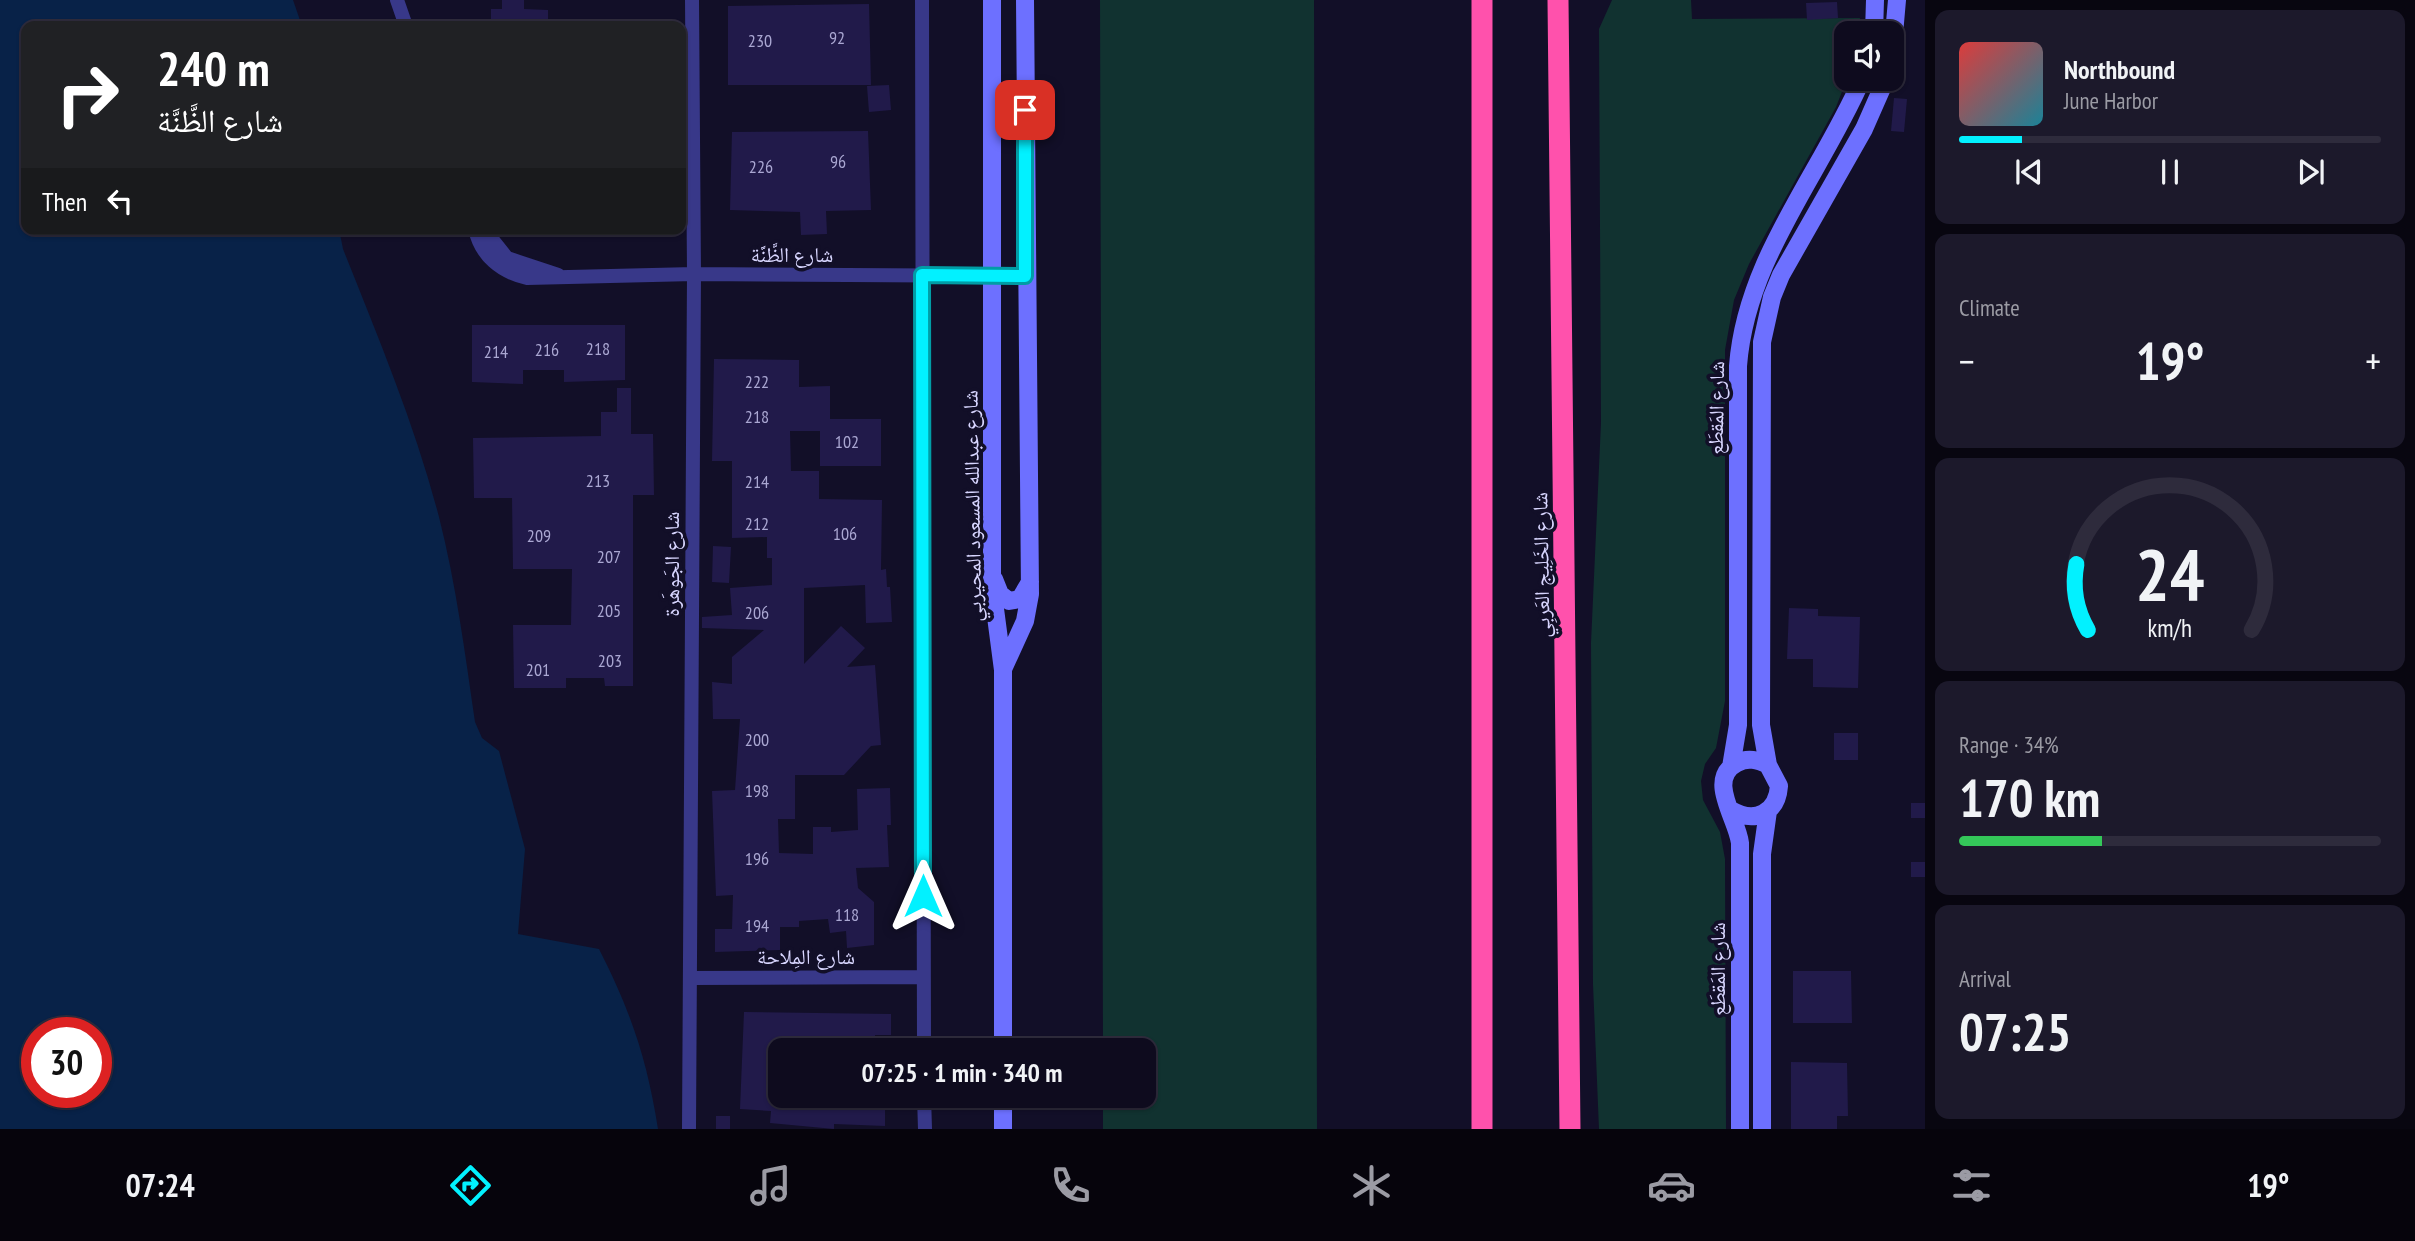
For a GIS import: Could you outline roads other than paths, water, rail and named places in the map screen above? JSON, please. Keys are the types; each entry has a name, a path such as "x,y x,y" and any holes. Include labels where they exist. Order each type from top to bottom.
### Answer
{"highway":[{"path":"1482,0 1482,1129"},
{"name":"شارع الخَلِيج العَربِي","path":"1558,0 1570,1129"}],"street":[{"path":"397,0 404,21"},
{"name":"شارع الجَوهَرة","path":"689,1129 694,274 692,0"},
{"path":"922,0 924,1038"},
{"name":"شارع عبدالله المسعود المحيربي","path":"992,0 992,572 994,618 1003,670"},
{"path":"1003,1038 1003,670 1028,613 1030,582 1025,276 1025,0"},
{"path":"1874,21 1875,0"},
{"path":"1895,21 1897,0"},
{"name":"شارع المَقطَع","path":"1731,766 1738,732 1738,366 1744,320 1758,275 1856,91"},
{"name":"شارع المَقطَع","path":"1768,765 1761,725 1762,342 1772,297 1782,275 1864,129 1881,91"},
{"name":"شارع الظَّنَّة","path":"477,235 482,248 508,272 527,278 559,275 694,274 1025,276"},
{"name":"شارع الظَّنَّة","path":"489,235 507,258 559,275"},
{"path":"992,572 1000,594 1009,601 1020,599 1030,582"},
{"path":"1750,760 1768,765 1779,786 1776,802 1768,811 1750,818 1731,810 1724,800 1722,788 1724,776 1731,766 1750,760"},
{"name":"شارع المَقطَع","path":"1731,810 1740,843 1740,1129"},
{"path":"1762,1129 1762,854 1768,811"},
{"name":"شارع المِلاحة","path":"690,978 923,976"},
{"path":"924,1108 925,1129"},
{"path":"1003,1108 1003,1129"}],"water":[{"path":"0,0 293,0 300,21 21,21 21,235 340,235 343,249 419,449 439,517 450,568 475,722 482,738 499,751 525,849 518,934 599,949 620,994 649,1080 658,1129 0,1129"}]}
